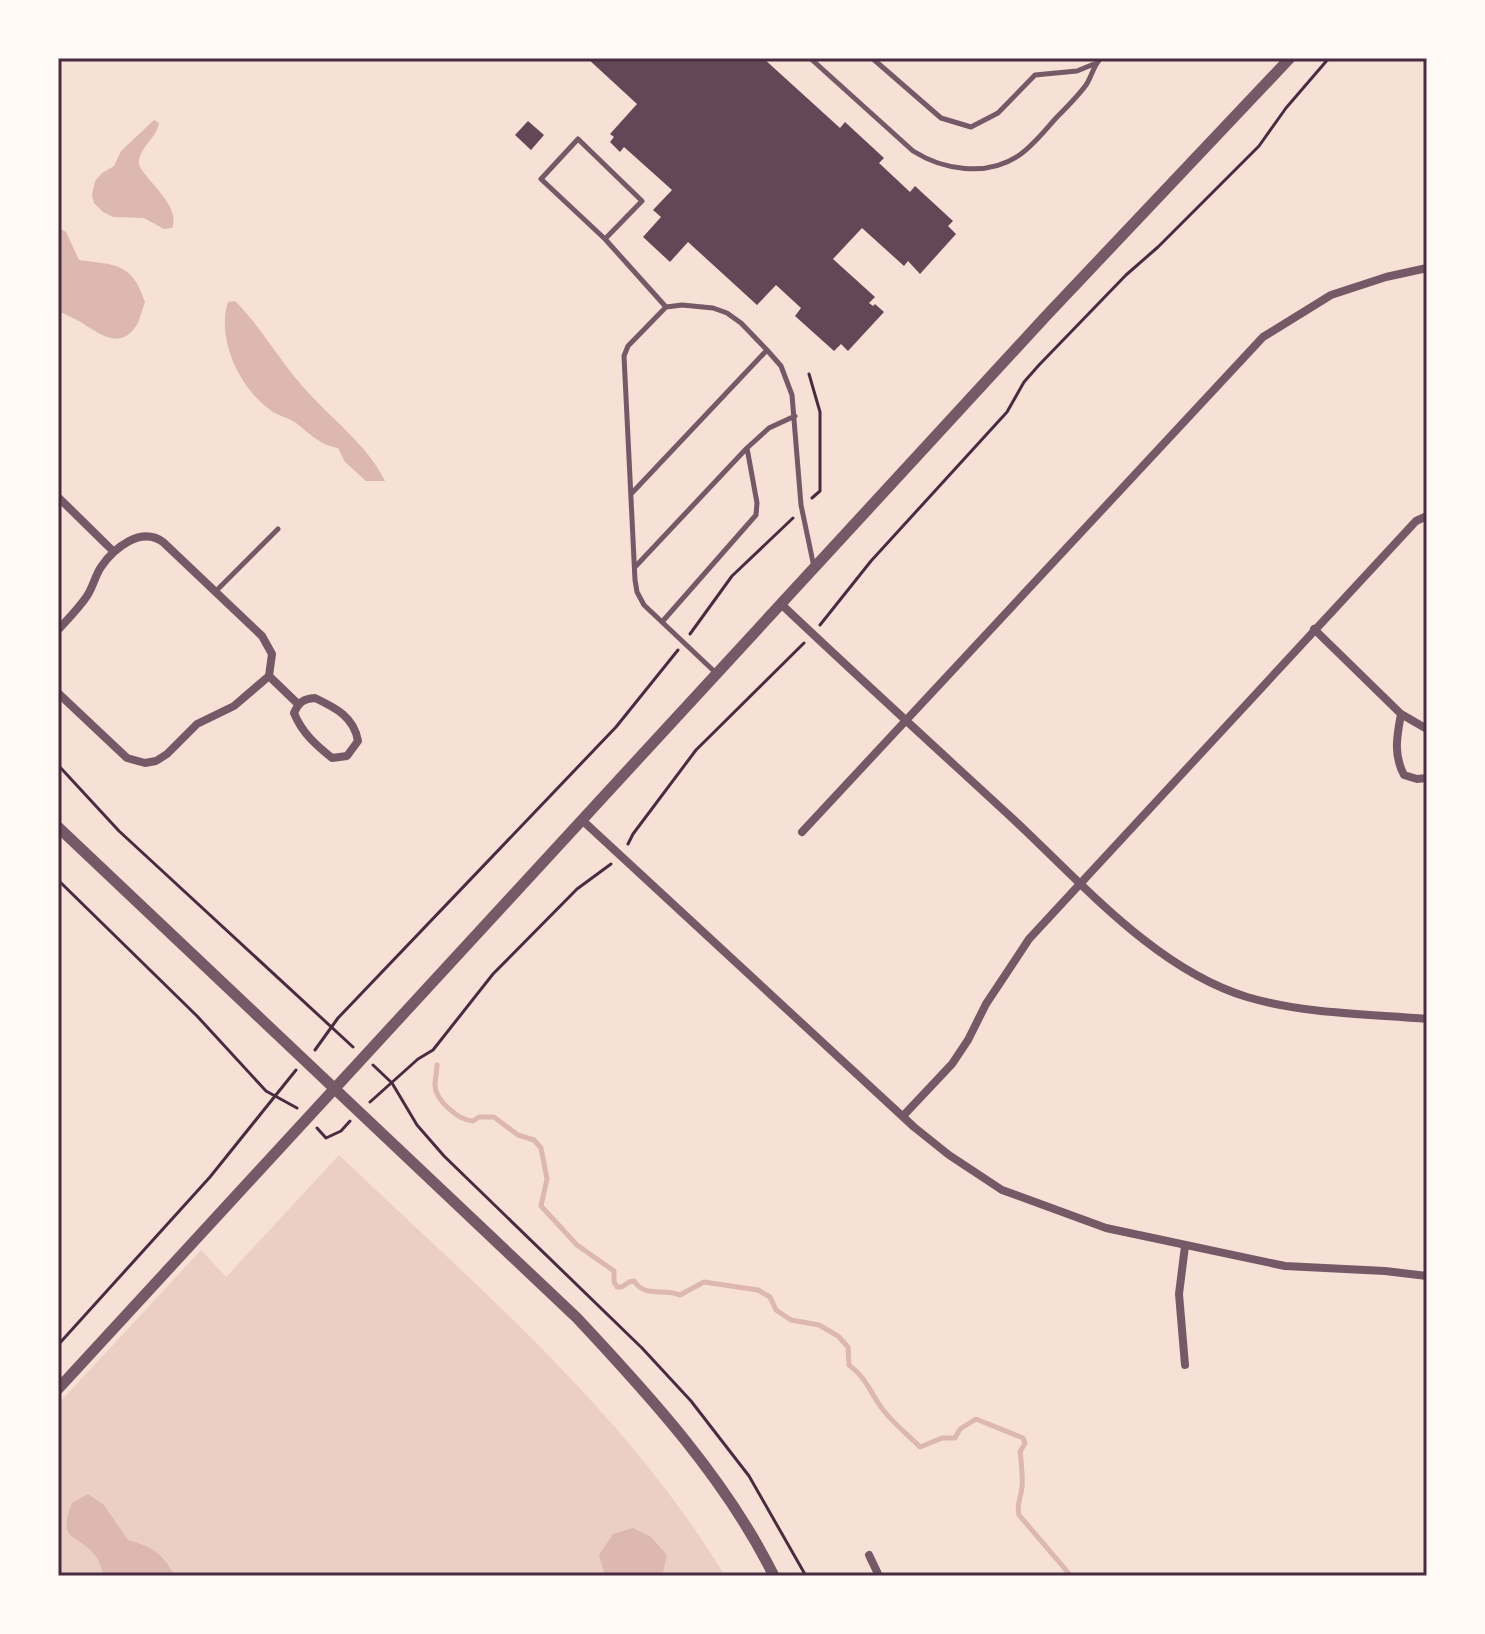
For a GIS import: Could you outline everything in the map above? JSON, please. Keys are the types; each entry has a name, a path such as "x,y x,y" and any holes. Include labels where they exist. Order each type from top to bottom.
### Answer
{"street":[{"path":"58,1389 1046,316 1290,58"},
{"path":"802,832 1263,337 1331,295 1386,277 1427,268"},
{"path":"58,497 114,552"},
{"path":"903,1116 952,1064 986,1004 1029,939 1314,629 1416,521 1427,516"},
{"path":"58,630 89,594 100,568 114,552 134,538 151,535 157,537 215,591 269,646 273,663 269,676 234,706 197,724 156,761 145,763 127,758 58,693"},
{"path":"781,604 1159,952 1202,978 1247,997 1315,1010 1427,1019"},
{"path":"1314,629 1401,714 1427,729"},
{"path":"269,676 298,704"},
{"path":"315,698 350,719 358,741 347,756 332,758 306,735 294,713 298,704 315,698"},
{"path":"1401,714 1396,753 1398,764 1404,775 1427,778"},
{"path":"582,820 903,1116 949,1155 1002,1190 1106,1228 1185,1246 1285,1266 1427,1276"},
{"path":"58,827 521,1264 643,1389 724,1492 774,1576"},
{"path":"1185,1246 1179,1294 1185,1365"},
{"path":"869,1555 879,1576"}],"lane":[{"path":"810,58 913,151 928,161 948,167 974,169 997,165 1018,156 1039,138 1087,84 1095,64 1101,58"},
{"path":"872,58 941,118 971,127 998,113 1035,75 1077,71 1095,64"},
{"path":"605,239 642,201 578,139 541,179 605,239 666,307"},
{"path":"716,674 644,605 637,592 624,356 628,346 666,307 713,308 727,313 767,350 786,377 795,416 802,509 814,568"},
{"path":"630,495 767,350"},
{"path":"634,568 747,448 769,428 795,416"},
{"path":"662,622 756,515 757,503 747,448"},
{"path":"215,591 278,529"}],"path":[{"path":"58,1345 192,1198 333,1028 338,1018 616,727 732,576 820,491 820,412 809,374"},
{"path":"58,765 119,831 392,1083 417,1125 444,1156 642,1348 700,1412 749,1476 806,1576"}],"shaded area":[{"path":"154,120 159,123 157,129 141,153 139,165 168,203 174,220 172,228 164,229 144,218 113,217 94,203 92,195 95,181 114,166 121,151"},
{"path":"58,227 66,232 79,260 113,265 135,280 145,302 137,324 129,334 121,338 106,336 58,311"},
{"path":"235,301 304,388 368,455 385,481 366,481 345,462 338,448 320,442 293,421 273,412 250,391 234,363 225,332 228,302"},
{"path":"339,1155 495,1303 595,1405 642,1459 725,1576 58,1576 58,1404 201,1250 226,1277"},
{"path":"88,1494 104,1505 128,1540 156,1552 175,1576 104,1576 97,1558 71,1536 66,1526 72,1503"},
{"path":"633,1528 651,1537 667,1555 662,1576 605,1576 599,1555 613,1534"}],"building":[{"path":"587,58 763,58 840,128 845,122 884,158 879,163 910,192 915,186 953,221 948,226 956,234 920,274 908,261 904,266 862,228 833,259 875,297 869,303 884,312 848,351 841,344 834,351 795,316 801,308 776,285 757,305 688,242 670,262 643,237 661,217 653,210 672,190 624,147 620,152 610,142 614,137 610,134 637,104"},
{"path":"528,121 544,135 531,150 515,135"}],"waterway":[{"path":"437,1065 436,1091 454,1113 473,1121 479,1117 494,1117 518,1135 534,1140 541,1148 547,1179 541,1206 577,1245 614,1271 617,1287 634,1281 649,1291 680,1295 704,1282 758,1290 770,1297 776,1310 791,1320 819,1325 838,1336 848,1347 849,1365 865,1381 888,1416 920,1447 942,1438 955,1438 960,1429 976,1419 1023,1438 1019,1515 1071,1576"}]}
